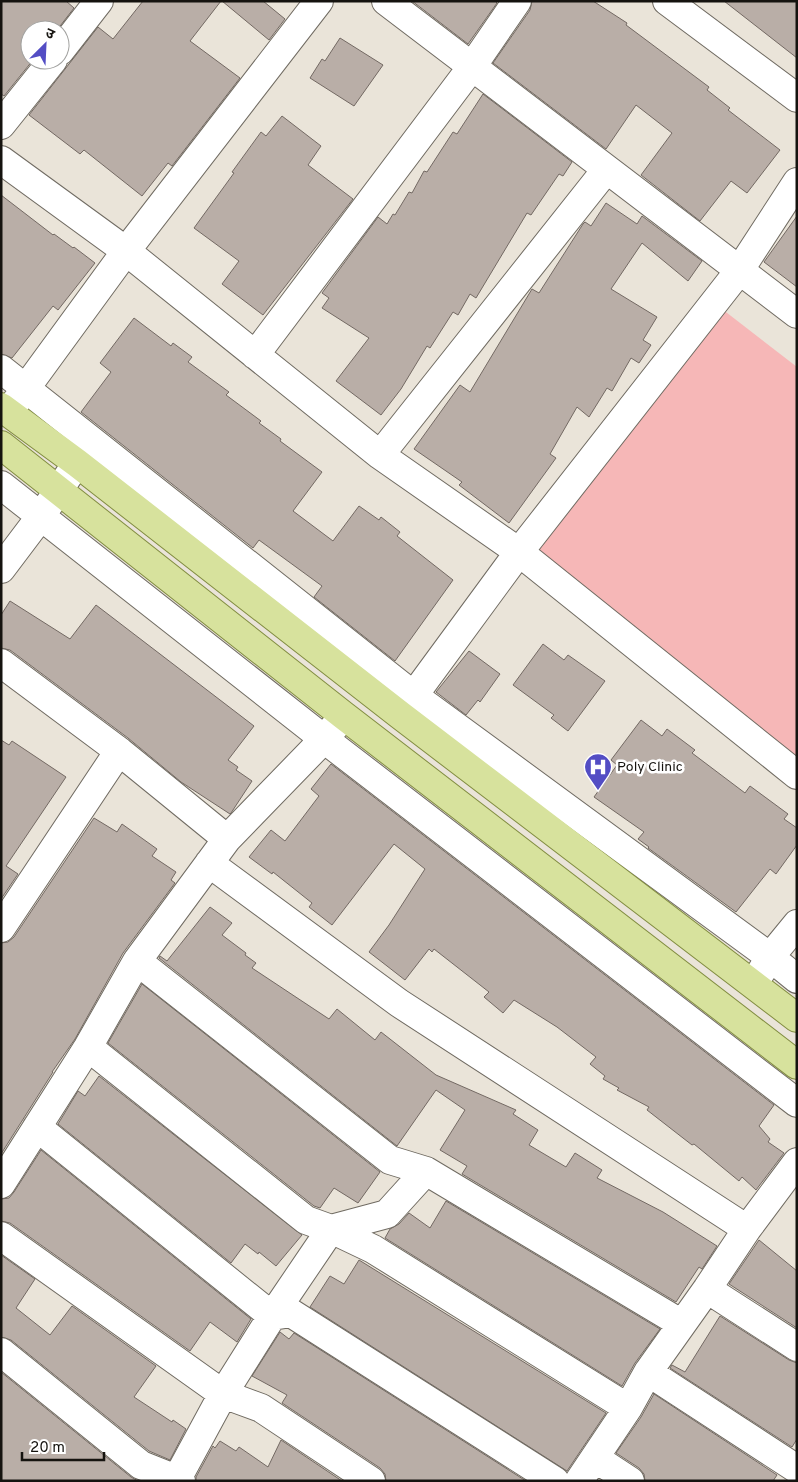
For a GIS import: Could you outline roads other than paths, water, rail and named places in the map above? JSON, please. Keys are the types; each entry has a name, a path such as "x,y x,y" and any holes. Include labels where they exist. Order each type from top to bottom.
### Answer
{"main road":[{"path":"4,414 77,463 407,705 797,1018"},
{"path":"1,444 343,715 797,1065"}],"street":[{"path":"70,38 99,1"},
{"path":"4,414 26,388 126,251 319,1"},
{"path":"386,1 471,68 797,314"},
{"path":"256,355 471,68 517,1"},
{"path":"667,1 797,98"},
{"path":"1,125 45,70"},
{"path":"1,160 126,251 380,455 519,552 797,775"},
{"path":"380,455 606,170"},
{"path":"407,705 519,552 739,271 797,182"},
{"path":"1,369 407,705 770,957 797,979"},
{"path":"1,569 41,516 77,463"},
{"path":"1,486 324,739 797,1103"},
{"path":"1,663 119,751 227,839"},
{"path":"1,1184 88,1047 138,961 209,863 227,839 324,739 343,715"},
{"path":"1,928 119,751"},
{"path":"209,863 400,1004 747,1229"},
{"path":"753,984 770,957 797,924"},
{"path":"138,961 390,1160 426,1171 682,1324"},
{"path":"88,1047 306,1220 331,1229 374,1249 628,1408"},
{"path":"37,1127 272,1316 291,1313 555,1481"},
{"path":"580,1481 628,1408 648,1372 747,1229 797,1162"},
{"path":"1,1352 141,1466 179,1480 223,1394 272,1316 331,1229 387,1214 426,1171"},
{"path":"1,1236 223,1394 261,1408 371,1481"},
{"path":"707,1289 797,1348"},
{"path":"648,1372 797,1469"},
{"path":"595,1458 630,1481"}],"place":[{"name":"Poly Clinic","path":"598,791"}]}
